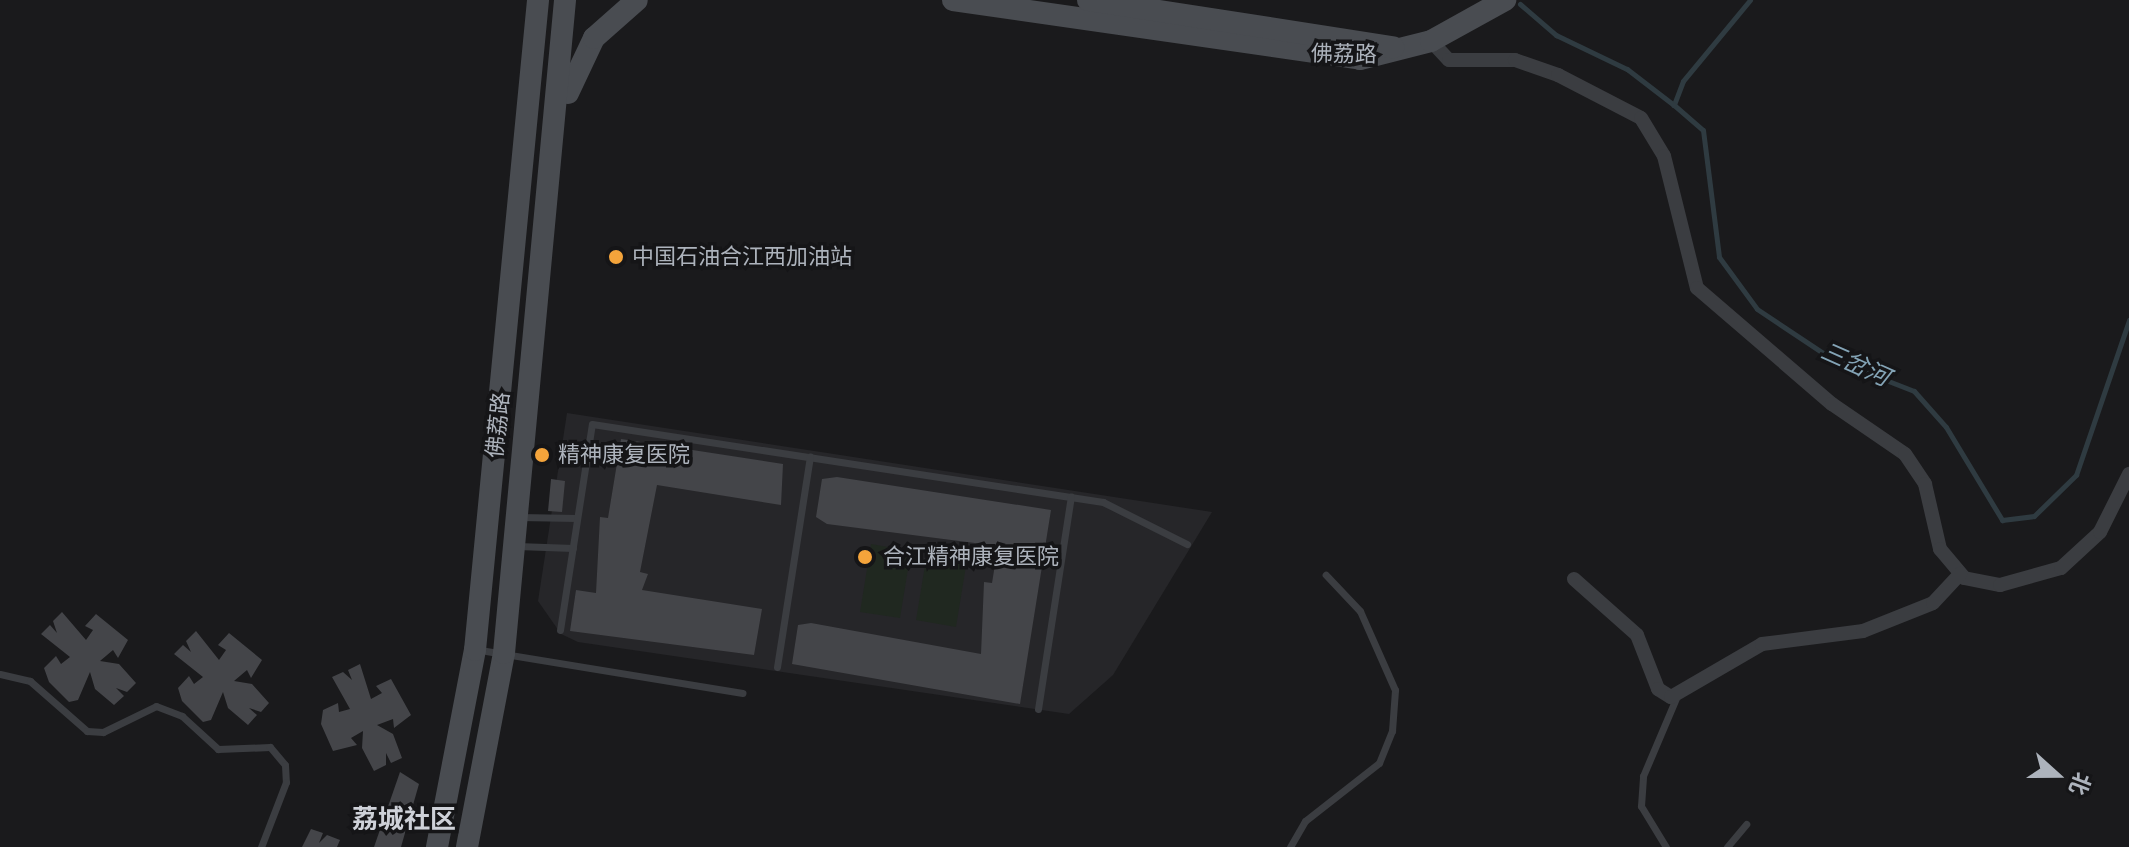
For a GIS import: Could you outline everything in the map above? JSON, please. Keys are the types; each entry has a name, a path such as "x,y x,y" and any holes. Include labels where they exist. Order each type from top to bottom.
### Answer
{"main road":[{"name":"佛荔路","path":"437,847 475,650 538,0"},
{"name":"佛荔路","path":"467,847 504,653 553,165 565,0"},
{"path":"553,165 582,55 637,0"},
{"name":"佛荔路","path":"953,0 1329,57 1378,57 1421,44"},
{"name":"佛荔路","path":"1088,0 1421,44"},
{"path":"1421,44 1505,0"}],"street":[{"path":"1421,44 1449,60 1515,60 1558,75 1641,118 1664,156 1697,288 1832,404 1905,454 1925,484 1940,549 1960,574 2000,585 2061,568 2100,532 2129,474"},
{"path":"1574,579 1646,648 1663,695 1678,694 1740,651 1806,633 1863,631 1933,603 1960,574"}],"lane":[{"path":"560,630 592,424 1103,502 1187,544"},
{"path":"777,667 810,457"},
{"path":"1038,709 1071,497"},
{"path":"517,517 577,518"},
{"path":"515,546 573,548"},
{"path":"1290,847 1305,821 1379,763 1392,731 1395,690 1360,611 1326,575"},
{"path":"475,650 742,693"},
{"path":"0,674 30,681 87,731 103,732 156,706 182,716 218,749 270,747 285,765 286,782 261,847"},
{"path":"1666,847 1641,806 1643,776 1678,694"},
{"path":"1727,847 1746,824"}],"shaded area":[{"name":"合江精神康复医院","path":"567,413 1212,512 1113,675 1069,714 578,642 561,634 538,601"},
{"path":"871,544 911,551 900,618 860,612"},
{"path":"927,553 967,560 956,627 916,620"}],"building":[{"path":"621,439 783,464 781,505 657,485 640,572 648,574 642,590 762,609 754,655 570,631 576,590 596,593 600,517 608,518"},
{"path":"837,477 1051,510 1020,704 792,664 798,625 811,623 981,654 984,582 992,583 998,546 827,524 816,517 822,479"},
{"path":"551,479 565,481 562,512 548,511"},
{"path":"62,612 86,640 93,630 85,626 96,614 128,640 118,658 113,650 100,661 119,664 136,683 127,692 116,688 124,696 114,705 95,689 90,672 78,700 69,702 49,682 44,668 56,656 61,664 70,657 41,634 50,625 57,633 53,621"},
{"path":"196,631 219,660 226,650 218,645 229,633 262,660 251,678 247,670 234,681 252,684 269,703 261,712 249,708 257,715 248,725 228,708 223,692 211,720 203,722 182,701 178,688 189,676 194,684 203,677 174,654 183,645 191,652 186,641"},
{"path":"360,664 371,699 382,693 376,686 391,679 411,715 394,728 393,719 377,725 393,734 402,758 391,763 386,753 386,765 374,771 362,748 363,731 351,738 357,745 333,751 321,724 323,710 338,703 339,712 350,709 332,677 343,672 352,680 348,670"},
{"path":"400,772 419,784 401,847 374,847"},
{"path":"311,829 323,833 319,843 327,835 340,840 337,847 302,847"}],"waterway":[{"name":"三岔河","path":"1750,0 1683,81 1674,105 1703,130 1719,257 1757,309 1832,359 1914,391 1946,427 2002,520 2034,516 2076,475 2129,320"},
{"path":"1520,4 1556,35 1627,69 1674,105"}],"place":[{"name":"中国石油合江西加油站","path":"616,257"},
{"name":"精神康复医院","path":"542,455"},
{"name":"合江精神康复医院","path":"865,557"}],"district":[{"name":"荔城社区","path":"404,820"}]}
